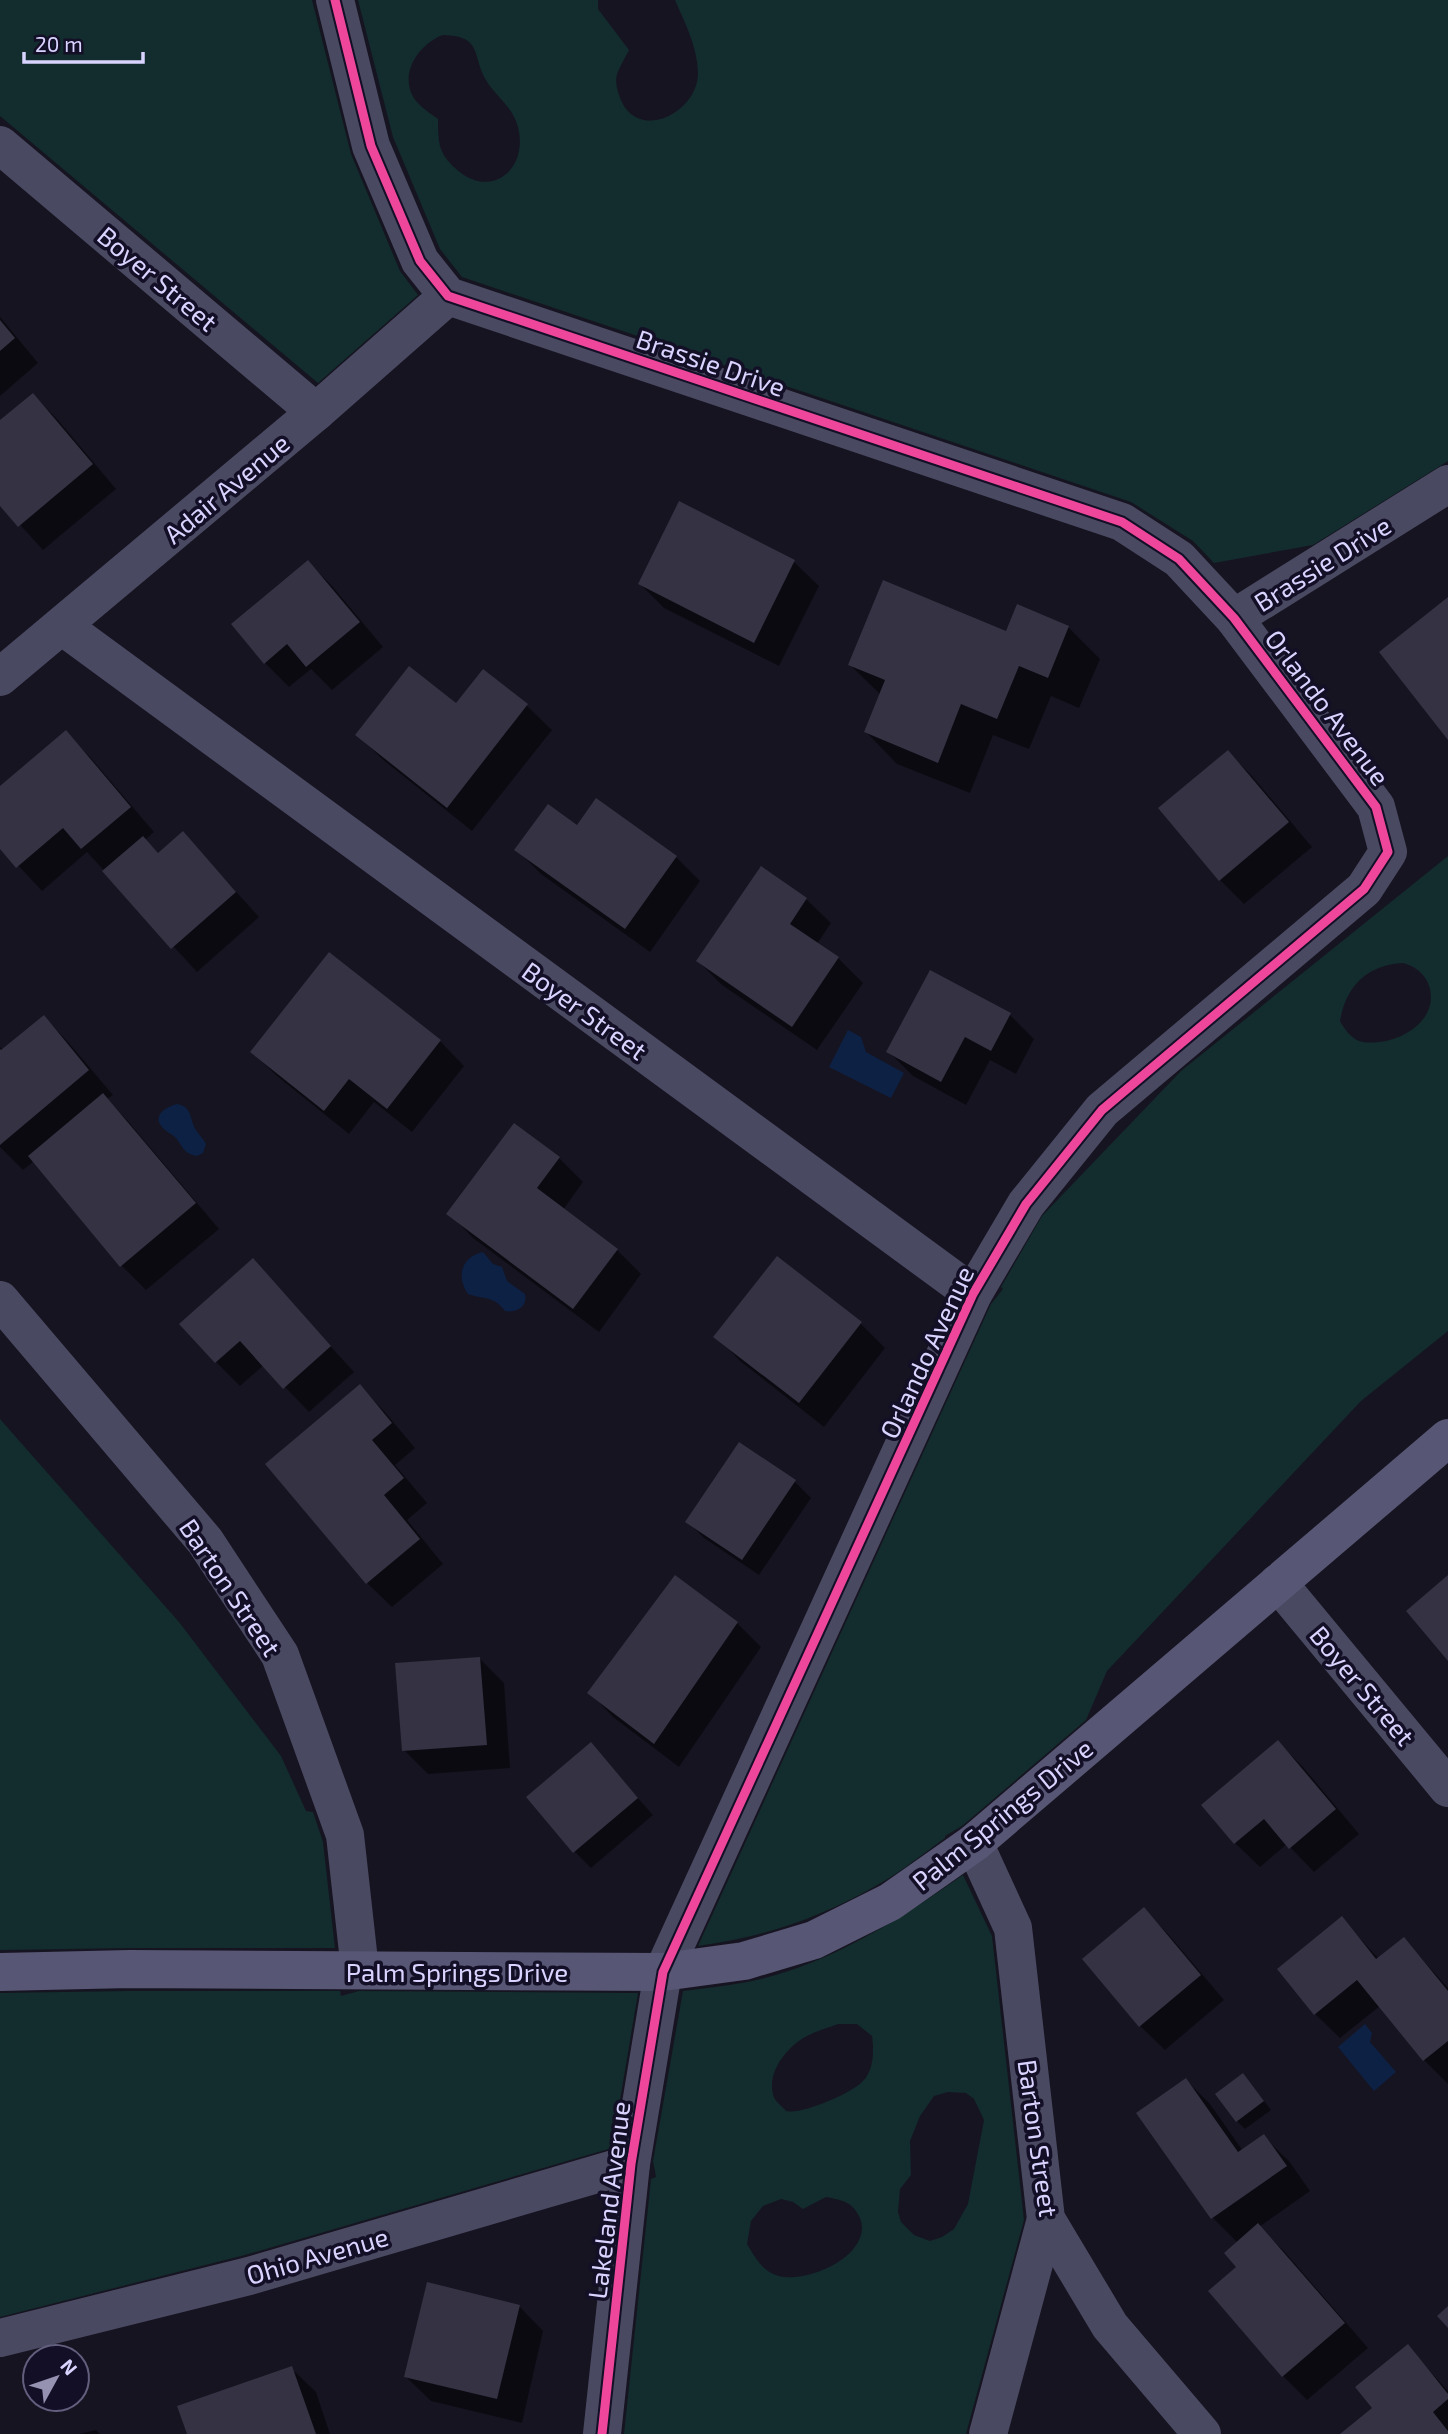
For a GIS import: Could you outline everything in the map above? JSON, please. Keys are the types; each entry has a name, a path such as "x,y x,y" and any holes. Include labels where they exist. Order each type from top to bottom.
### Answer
{"street":[{"path":"335,0 372,146 420,261 448,296"},
{"name":"Boyer Street","path":"0,145 316,412"},
{"name":"Adair Avenue","path":"0,677 316,412 448,296"},
{"name":"Brassie Drive","path":"448,296 1122,522 1180,559 1234,618 1448,484"},
{"name":"Orlando Avenue","path":"663,1972 973,1294 1026,1204 1102,1111 1364,889 1388,852 1376,807 1234,618"},
{"name":"Boyer Street","path":"62,626 973,1294"},
{"name":"Barton Street","path":"0,1300 205,1541 280,1655 345,1835 360,1970"},
{"name":"Palm Springs Drive","path":"0,1972 130,1969 663,1972 744,1961 814,1940 890,1902 974,1843 1448,1438"},
{"name":"Boyer Street","path":"1278,1583 1448,1788"},
{"name":"Barton Street","path":"974,1843 1013,1928 1046,2219 1110,2326 1202,2434"},
{"name":"Lakeland Avenue","path":"602,2434 631,2164 663,1972"},
{"name":"Ohio Avenue","path":"0,2338 249,2276 631,2164"},
{"path":"988,2434 1046,2219"}],"green space":[{"path":"0,0 312,0 351,154 400,271 418,295 318,383 0,116"},
{"path":"358,0 598,0 598,9 629,50 617,74 619,95 627,110 638,118 651,121 665,118 678,110 696,87 698,72 695,53 675,0 1448,0 1448,461 1313,545 1214,563 1193,541 1131,502 462,277 440,249 393,137","holes":["443,35 456,36 470,43 486,80 511,111 517,124 520,140 518,154 513,166 505,175 494,181 482,182 469,178 450,164 440,146 438,119 418,104 411,91 410,72 418,53 434,39"]},
{"path":"1448,856 1448,1331 1361,1401 1107,1671 1086,1720 962,1826 888,1879 835,1907 769,1931 698,1946 991,1304 1003,1289 1001,1287 1042,1216 1181,1071","holes":["1403,963 1421,973 1428,983 1431,996 1429,1009 1423,1019 1414,1028 1390,1040 1363,1042 1352,1037 1340,1021 1347,997 1353,988 1369,973"]},
{"path":"0,1419 179,1622 281,1756 306,1811 313,1812 323,1842 335,1948 0,1950"},
{"path":"963,1875 992,1936 1024,2220 966,2434 624,2434 651,2179 656,2177 653,2161 683,1991 747,1982 805,1965 860,1940","holes":["838,2024 857,2024 872,2036 869,2072 862,2082 847,2092 803,2110 786,2111 773,2094 776,2068 786,2053 800,2040","948,2092 966,2093 974,2099 984,2120 968,2204 954,2229 930,2241 914,2235 901,2222 898,2212 900,2189 911,2175 910,2141 920,2116 934,2096","826,2197 850,2205 860,2218 862,2232 856,2245 832,2266 815,2273 783,2277 767,2271 747,2244 751,2221 763,2206 781,2199 793,2202 803,2209"]},
{"path":"340,1991 341,1996 359,1991 638,1993 612,2148 245,2255 0,2317 0,1993"}],"water":[{"path":"848,1030 861,1037 866,1052 904,1073 891,1098 829,1067"},
{"path":"177,1104 186,1108 206,1144 203,1153 197,1156 186,1152 176,1138 159,1123 159,1115"},
{"path":"483,1252 493,1264 502,1267 507,1281 525,1294 523,1306 513,1311 505,1311 493,1300 468,1294 462,1281 463,1268 470,1258"},
{"path":"1365,2024 1372,2033 1370,2042 1396,2072 1374,2091 1338,2047"}],"building":[{"path":"0,320 15,338 0,351"},
{"path":"33,393 93,464 18,527 0,506 0,420"},
{"path":"679,501 795,560 754,643 638,584"},
{"path":"308,560 360,622 306,667 287,644 264,664 231,624"},
{"path":"883,580 1006,631 1017,604 1069,626 1048,678 1019,666 997,719 961,704 938,763 864,732 885,680 848,665"},
{"path":"1448,597 1448,740 1379,652"},
{"path":"409,666 456,703 483,669 528,704 447,808 355,735"},
{"path":"66,730 131,807 81,849 63,828 16,868 0,849 0,786"},
{"path":"1228,750 1289,822 1219,881 1158,808"},
{"path":"596,798 677,856 625,929 514,850 548,804 577,825"},
{"path":"183,831 236,892 171,949 102,871 143,836 158,853"},
{"path":"761,866 807,898 790,924 839,957 792,1027 696,961"},
{"path":"329,952 441,1040 387,1109 349,1079 324,1111 250,1052"},
{"path":"930,970 1011,1013 991,1051 965,1037 941,1082 886,1052"},
{"path":"44,1015 89,1070 0,1145 0,1049"},
{"path":"103,1093 196,1203 120,1267 28,1156"},
{"path":"514,1123 560,1157 537,1188 618,1249 573,1309 446,1214"},
{"path":"777,1256 862,1322 799,1403 713,1337"},
{"path":"253,1258 331,1346 283,1389 240,1341 215,1363 179,1324"},
{"path":"360,1384 392,1423 372,1440 404,1478 384,1495 420,1539 366,1584 265,1464"},
{"path":"739,1442 796,1480 742,1560 685,1522"},
{"path":"675,1575 738,1622 654,1744 587,1693"},
{"path":"1448,1575 1448,1661 1406,1611"},
{"path":"480,1657 487,1745 402,1751 395,1663"},
{"path":"1278,1740 1336,1809 1289,1849 1264,1819 1234,1844 1201,1805"},
{"path":"591,1742 638,1798 573,1853 526,1797"},
{"path":"1144,1907 1201,1975 1139,2027 1082,1959"},
{"path":"1342,1916 1376,1959 1404,1937 1448,1991 1448,2041 1423,2061 1357,1980 1314,2015 1277,1969"},
{"path":"1243,2073 1264,2101 1236,2122 1215,2094"},
{"path":"1186,2078 1238,2152 1264,2134 1287,2166 1211,2219 1136,2113"},
{"path":"1258,2223 1345,2323 1282,2377 1208,2291 1236,2267 1224,2253"},
{"path":"427,2282 520,2305 497,2399 404,2377"},
{"path":"1448,2306 1448,2328 1437,2316"},
{"path":"1408,2344 1448,2394 1448,2399 1433,2412 1448,2434 1340,2434 1372,2408 1355,2387"},
{"path":"292,2366 316,2434 187,2434 177,2406"}],"cycle path":[{"path":"335,0 371,146 420,261 448,296 1122,522 1179,559 1234,618 1376,807 1388,852 1364,889 1102,1110 1026,1204 973,1294 663,1972 631,2164 602,2434"}]}
